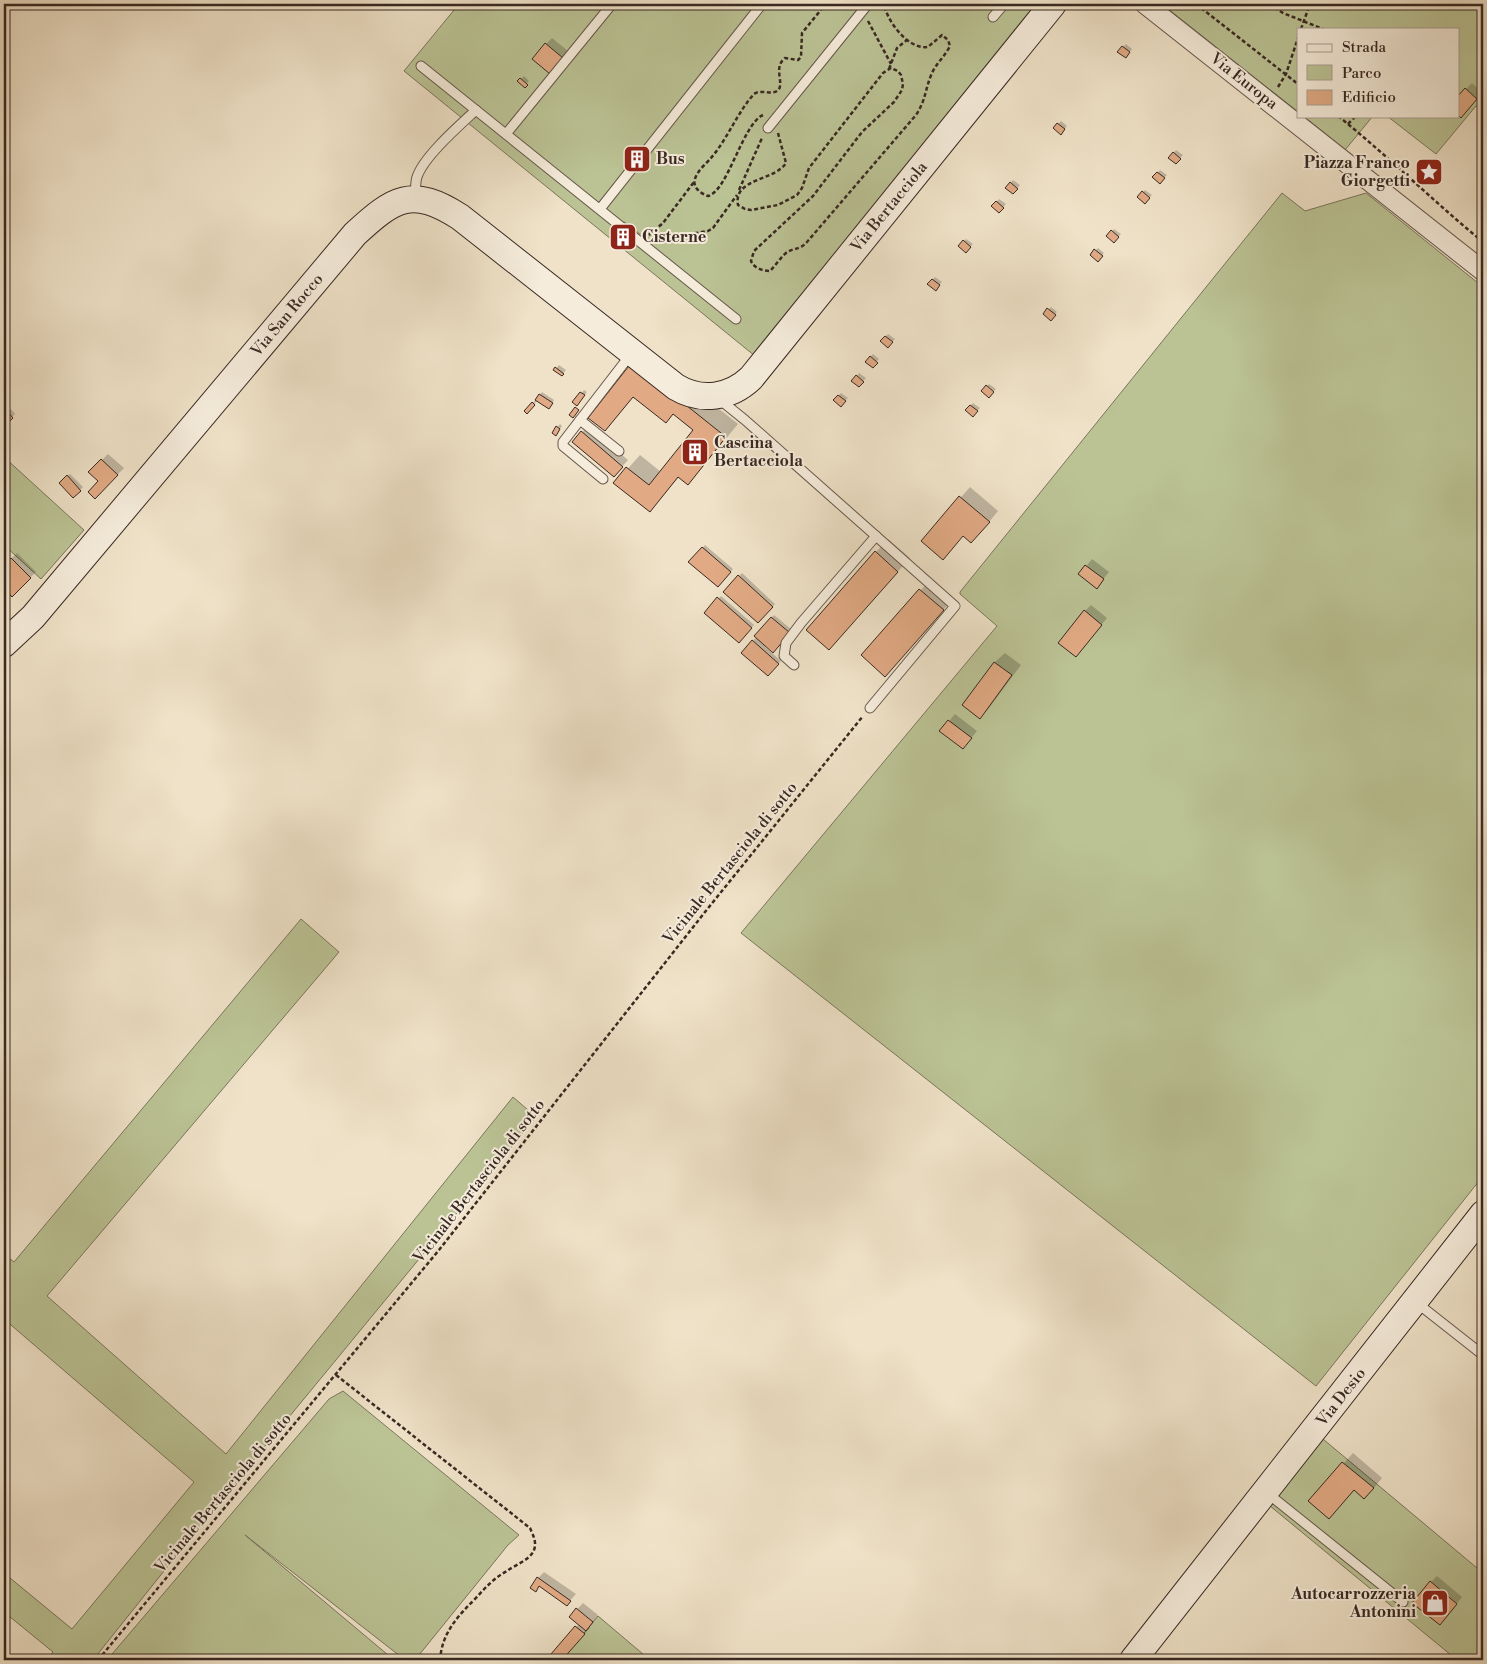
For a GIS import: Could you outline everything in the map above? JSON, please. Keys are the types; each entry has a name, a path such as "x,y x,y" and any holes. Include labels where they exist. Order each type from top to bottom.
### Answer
{"street":[{"name":"Via Bertacciola","path":"628,348 679,389 700,396 715,396 736,389 750,378 1053,4"},
{"name":"Via Europa","path":"1145,4 1483,271"},
{"name":"Via San Rocco","path":"4,644 33,617 355,234 376,214 391,204 415,199 434,202 460,217 628,348"},
{"name":"Via Desio","path":"1133,1660 1483,1214"}],"lane":[{"path":"506,134 612,4"},
{"path":"600,210 762,4"},
{"path":"768,128 868,4"},
{"path":"993,17 1004,4"},
{"path":"421,66 736,319"},
{"path":"415,199 417,178 423,168 445,140 476,110"},
{"path":"603,479 563,446 563,442 628,348"},
{"path":"715,396 746,420 955,606 870,708"},
{"path":"580,420 619,451"},
{"path":"794,665 784,656 786,643 876,536"},
{"path":"1415,1302 1483,1355"},
{"path":"1266,1492 1403,1602"}],"path":[{"path":"884,4 888,16 907,40 919,47 928,47 942,35 950,43 948,50 933,71 923,104 910,122 803,247 787,253 770,271 759,269 751,261 754,252 813,196 862,132 894,102 902,90 902,80 898,72 888,69 897,48 907,40"},
{"path":"1196,4 1297,83"},
{"path":"1269,4 1283,13 1320,28"},
{"path":"1301,28 1310,4"},
{"path":"862,12 891,64"},
{"path":"1270,101 1286,74 1297,41"},
{"path":"1340,118 1437,204 1483,242"},
{"path":"1348,124 1354,118"},
{"path":"641,243 708,231 714,228 737,195 768,128"},
{"path":"641,243 663,223 694,182"},
{"name":"Vicinale Bertasciola di sotto","path":"98,1660 439,1250 705,912 870,708"},
{"path":"336,1375 530,1528 535,1539 534,1550 528,1558 493,1580 457,1617 445,1636 440,1660"}],"green space":[{"path":"459,4 1039,4 755,356 404,71"},
{"path":"1162,4 1483,4 1483,112 1476,106 1436,154 1390,118 1460,118 1460,28 1297,28 1297,111"},
{"path":"1305,118 1371,118 1345,150"},
{"path":"1282,193 1305,211 1366,193 1483,287 1483,1176 1316,1386 741,933 997,626 960,592"},
{"path":"4,457 84,530 41,579 4,545"},
{"path":"301,919 339,952 47,1296 226,1454 513,1097 536,1117 219,1502 93,1660 46,1660 53,1652 4,1612 4,1573 72,1629 194,1482 4,1319 4,1254 14,1262"},
{"path":"343,1391 519,1535 508,1545 415,1660 405,1660 245,1535 394,1660 107,1660 329,1399"},
{"path":"1317,1434 1483,1573 1483,1660 1457,1660 1264,1501"},
{"path":"598,1616 650,1660 562,1660"}],"building":[{"path":"545,43 563,58 550,74 532,59"},
{"path":"1122,46 1130,52 1126,58 1117,52"},
{"path":"520,78 528,85 525,88 517,81"},
{"path":"1465,88 1477,99 1461,118 1460,117 1460,94"},
{"path":"1057,123 1065,129 1061,135 1053,128"},
{"path":"1173,152 1181,159 1176,164 1168,158"},
{"path":"1157,172 1165,178 1160,184 1152,177"},
{"path":"1010,182 1018,189 1013,194 1005,188"},
{"path":"1142,191 1150,198 1145,204 1137,197"},
{"path":"996,201 1004,208 999,213 991,206"},
{"name":"Cisterne","path":"616,228 634,243 631,246 613,231"},
{"path":"1111,230 1119,237 1114,243 1106,236"},
{"path":"963,240 971,247 966,253 958,246"},
{"path":"1094,249 1103,256 1098,262 1090,255"},
{"path":"932,279 940,285 936,291 927,284"},
{"path":"1047,308 1056,315 1051,321 1043,314"},
{"path":"885,336 893,342 888,348 880,341"},
{"path":"870,356 878,363 873,368 865,362"},
{"name":"Cascina Bertacciola","path":"632,362 726,437 688,485 678,477 650,512 613,483 626,467 649,485 693,430 673,414 666,423 633,397 605,431 588,418"},
{"path":"555,367 564,374 562,376 553,370"},
{"path":"856,375 864,382 859,387 851,381"},
{"path":"986,385 994,392 989,398 981,391"},
{"path":"580,392 585,395 577,406 572,402"},
{"path":"539,394 553,403 549,409 535,400"},
{"path":"838,395 846,401 841,407 833,400"},
{"path":"532,402 535,405 527,414 524,411"},
{"path":"970,405 978,411 973,417 965,410"},
{"path":"575,407 579,410 573,418 569,415"},
{"path":"7,411 13,418 4,427 4,414"},
{"path":"556,426 560,429 556,436 552,433"},
{"path":"581,431 623,467 614,477 572,442"},
{"path":"101,459 118,475 95,499 88,492 98,481 88,472"},
{"path":"67,475 81,491 73,498 59,483"},
{"path":"959,496 990,522 971,543 963,536 943,560 921,541"},
{"path":"702,547 731,572 718,587 688,562"},
{"path":"875,551 898,572 829,650 806,630"},
{"path":"11,558 31,578 12,597 4,588 4,564"},
{"path":"1085,565 1104,579 1097,589 1078,574"},
{"path":"738,575 773,607 758,623 723,592"},
{"path":"919,589 944,610 885,677 861,655"},
{"path":"717,597 752,628 739,643 704,613"},
{"path":"1084,610 1102,625 1076,657 1058,643"},
{"path":"771,617 790,633 773,653 754,636"},
{"path":"752,640 779,664 768,676 741,653"},
{"path":"994,662 1012,675 980,719 962,705"},
{"path":"948,720 972,738 963,749 939,731"},
{"path":"1342,1462 1374,1488 1364,1499 1354,1490 1329,1519 1308,1501"},
{"path":"537,1577 571,1601 567,1606 539,1586 536,1592 530,1588"},
{"name":"Autocarrozzeria Antonini","path":"1430,1581 1457,1604 1440,1625 1412,1603"},
{"path":"576,1608 593,1622 586,1631 569,1617"},
{"path":"575,1626 585,1634 562,1660 559,1660 551,1654"}],"place":[{"name":"Bus","path":"637,159"},
{"name":"Piazza Franco Giorgetti","path":"1429,172"},
{"name":"Cisterne","path":"623,237"},
{"name":"Cascina Bertacciola","path":"695,452"},
{"name":"Autocarrozzeria Antonini","path":"1435,1603"}]}
